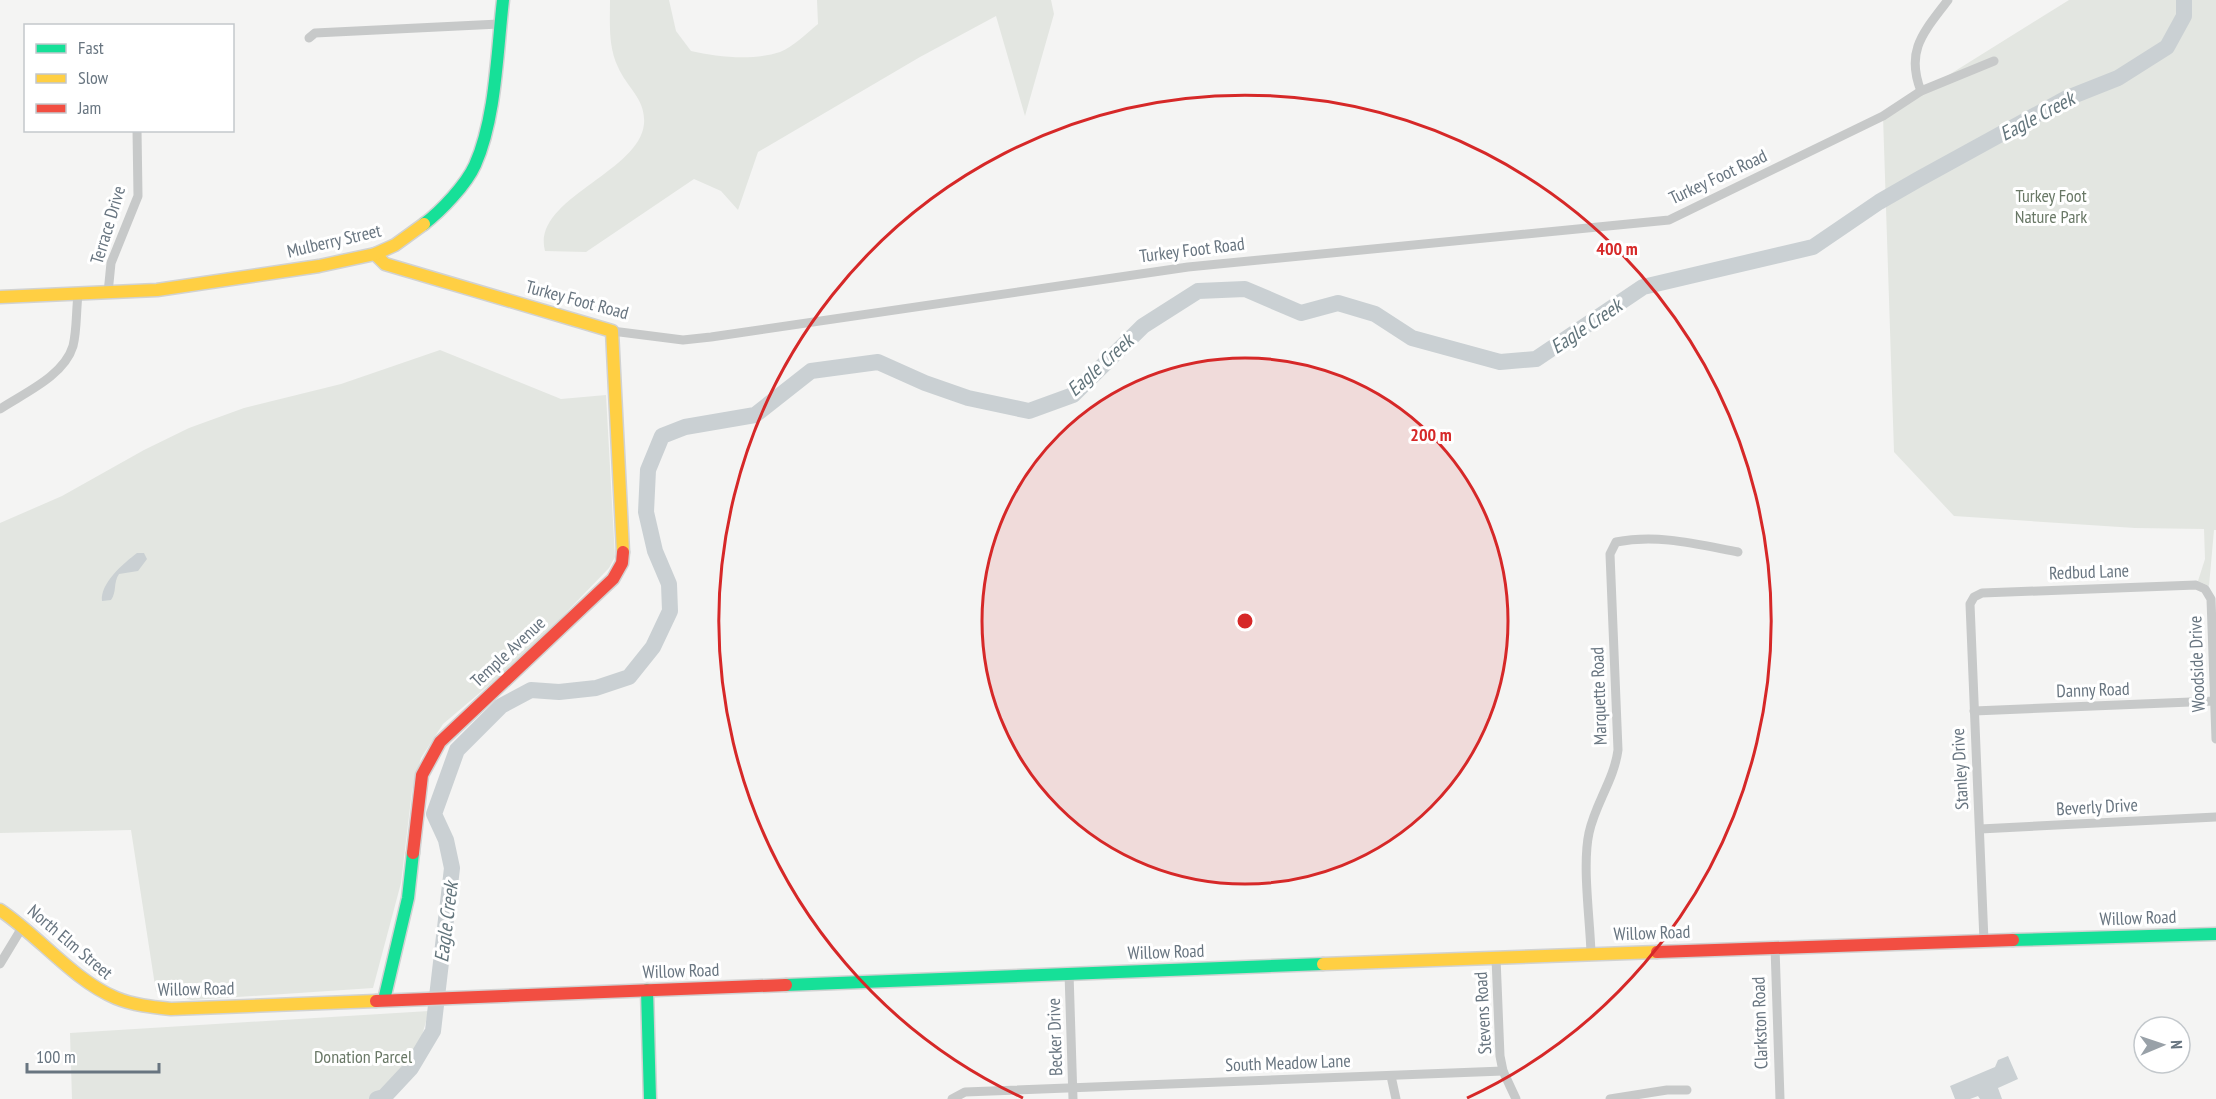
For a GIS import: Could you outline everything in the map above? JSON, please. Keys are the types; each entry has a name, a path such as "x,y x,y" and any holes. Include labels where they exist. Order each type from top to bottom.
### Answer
{"street":[{"name":"Mulberry Street","path":"0,297 78,295 205,284 375,254 394,245 427,224 453,198 475,166 488,122 503,0"},
{"path":"1921,91 1915,75 1916,52 1924,32 1948,0"},
{"path":"309,38 315,33 499,24"},
{"name":"Turkey Foot Road","path":"375,254 385,264 612,332 683,340 711,337 1188,267 1669,220 1883,116 1921,91 1994,61"},
{"name":"Terrace Drive","path":"108,293 111,263 138,196 137,132"},
{"path":"0,409 61,367 69,356 74,344 78,295"},
{"name":"Temple Avenue","path":"384,1000 408,898 422,775 440,742 613,579 621,563 612,332"},
{"name":"Marquette Road","path":"1591,953 1587,845 1591,825 1614,775 1618,750 1610,554 1616,542 1657,538 1738,552"},
{"name":"Redbud Lane","path":"1974,597 1982,593 2124,586 2196,585 2205,589"},
{"name":"Woodside Drive","path":"2205,589 2211,599 2216,739"},
{"name":"Stanley Drive","path":"1974,597 1970,603 1984,940"},
{"name":"Danny Road","path":"1974,711 2214,701"},
{"name":"Beverly Drive","path":"1980,829 2216,817"},
{"name":"North Elm Street","path":"0,910 23,926 79,977 105,995 119,1001"},
{"path":"1,961 23,926"},
{"name":"Willow Road","path":"119,1001 171,1009 1591,953 2216,933"},
{"name":"Clarkston Road","path":"1775,947 1779,1099"},
{"name":"Stevens Road","path":"1496,958 1503,1071 1516,1099"},
{"name":"Becker Drive","path":"1069,973 1074,1099"},
{"path":"647,990 650,1099"},
{"name":"South Meadow Lane","path":"952,1099 965,1092 1503,1071"},
{"path":"1391,1076 1396,1099"},
{"path":"1610,1099 1667,1090 1687,1090"}],"green space":[{"path":"610,0 669,0 676,31 691,51 735,57 769,55 790,47 818,24 817,0 1051,0 1054,14 1025,116 996,16 920,57 758,152 738,210 721,191 694,179 586,252 545,251 545,233 554,216 569,201 624,157 638,141 644,124 644,115 639,101 615,59 610,34"},
{"name":"Turkey Foot Nature Park","path":"2069,0 2216,0 2216,530 2214,530 2209,586 2198,581 2205,559 2204,529 2135,528 1954,516 1894,452 1883,116"},
{"path":"440,350 561,399 606,395 615,557 609,568 529,651 443,724 421,758 412,791 401,883 373,988 192,1000 156,992 131,830 0,833 0,523 62,496 144,450 189,428 244,408 341,384"},
{"name":"Donation Parcel","path":"429,1011 418,1049 406,1074 389,1093 377,1099 72,1099 70,1033"}],"shaded area":[{"path":"137,553 144,553 147,559 138,571 119,574 111,600 102,601 102,594 109,581"},
{"path":"2008,1056 2018,1079 1998,1088 2002,1099 1980,1099 1978,1096 1970,1099 1955,1099 1950,1086 1995,1067 1998,1060"}],"waterway":[{"name":"Eagle Creek","path":"377,1099 384,1097 411,1068 433,1031 452,868 446,840 434,814 457,750 501,706 531,690 559,692 596,688 629,677 653,647 670,611 669,584 655,551 646,512 648,470 662,436 685,427 755,415 811,371 878,362 925,383 968,398 1029,411 1073,395 1143,326 1198,291 1245,289 1301,313 1338,303 1375,314 1412,338 1500,362 1536,359 1643,287 1813,247 1879,202 1919,179 2065,99 2118,78 2167,47 2184,16 2184,0"}],"traffic: fast":[{"path":"424,224 466,181 482,147 492,106 503,0"},
{"path":"384,1000 408,898 413,853"},
{"path":"2013,940 2216,934"},
{"path":"786,985 1323,964"},
{"path":"647,990 650,1099"}],"traffic: slow":[{"path":"0,297 157,290 319,266 375,254 395,245 424,224"},
{"path":"375,254 385,264 612,331 623,552"},
{"path":"0,910 85,980 116,998 136,1004 171,1009 376,1001"},
{"path":"1323,964 1657,952"}],"traffic: jam":[{"path":"413,853 422,775 440,742 613,579 622,563 623,552"},
{"path":"1657,952 2013,940"},
{"path":"376,1001 786,985"}]}
